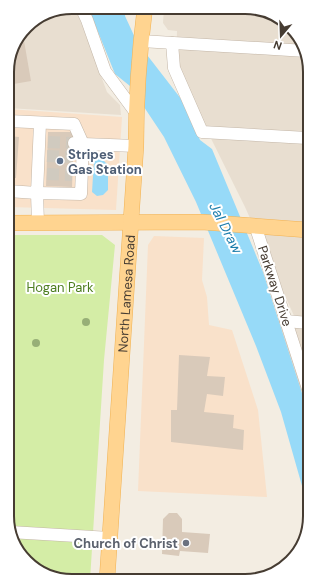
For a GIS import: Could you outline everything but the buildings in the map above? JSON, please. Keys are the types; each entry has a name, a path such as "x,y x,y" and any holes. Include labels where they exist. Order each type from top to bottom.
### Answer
{"main road":[{"name":"North Lamesa Road","path":"107,574 143,14"},
{"path":"14,222 202,222 303,230"}],"street":[{"path":"84,14 105,70 136,113"},
{"path":"141,41 299,51"},
{"path":"172,43 174,68 202,132 303,138"},
{"path":"14,121 74,124 78,143 77,175 81,194 14,191"},
{"path":"38,222 37,193 42,174 43,156 43,141 40,123"},
{"path":"78,143 136,146"},
{"name":"Parkway Drive","path":"256,225 303,374"},
{"path":"286,322 303,323"},
{"path":"16,532 110,538"}],"shaded area":[{"path":"78,14 107,92 120,105 121,115 14,108 14,64 17,53 28,34 34,28 50,18 61,15"},
{"path":"164,14 256,15 271,20 283,28 289,34 300,53 303,64 303,425 269,318 295,318 245,207 176,68 177,31 168,30 163,23"},
{"path":"14,109 122,117 116,210 14,207"},
{"path":"154,236 204,238 202,280 207,297 209,325 232,330 258,410 267,497 138,491 148,245"}],"green space":[{"name":"Hogan Park","path":"14,235 102,235 115,245 104,360 90,574 64,574 50,570 34,560 20,542 15,527"}],"water":[{"name":"Jal Draw","path":"91,14 125,14 137,42 185,104 200,140 212,149 263,272 303,396 303,489 281,412 256,346 196,202 164,137 130,86 115,74"},
{"path":"97,157 100,157 108,165 108,190 103,195 97,196 92,192 94,161"}],"tunnel":[{"path":"48,142 74,143"},
{"path":"47,156 73,157"},
{"path":"47,174 72,175"}],"place":[{"name":"Stripes Gas Station","path":"60,161"},
{"name":"Church of Christ","path":"186,543"}]}
